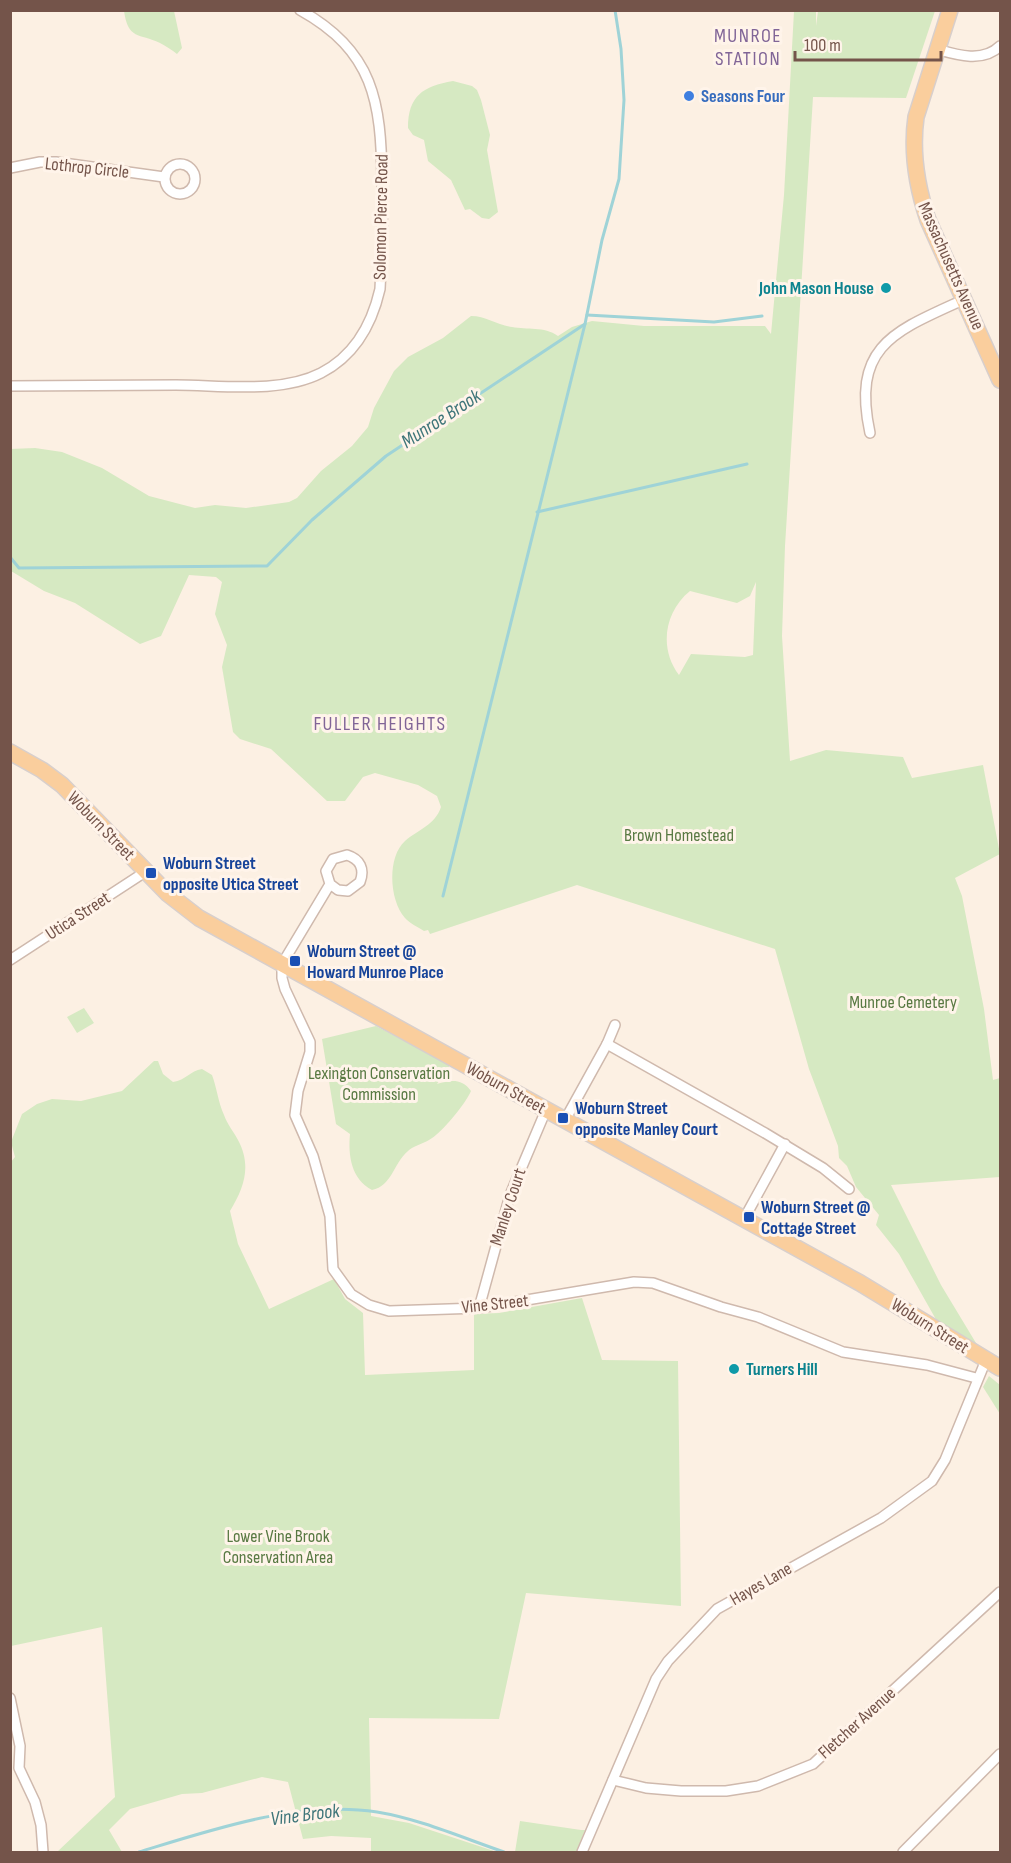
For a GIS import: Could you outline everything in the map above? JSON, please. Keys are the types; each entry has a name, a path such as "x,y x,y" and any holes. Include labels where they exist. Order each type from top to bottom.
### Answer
{"main road":[{"name":"Massachusetts Avenue","path":"950,10 916,117 916,170 919,194 928,220 1000,380"},
{"name":"Woburn Street","path":"10,752 42,770 67,790 145,872 176,902 199,918 878,1294 1000,1368"}],"street":[{"name":"Solomon Pierce Road","path":"10,386 257,385 298,381 322,372 344,356 363,336 375,311 380,289 382,131 377,105 364,69 333,32 300,10"},
{"path":"936,49 962,56 977,56 995,51 1000,46"},
{"name":"Lothrop Circle","path":"10,168 40,162 56,162 164,177"},
{"path":"870,433 864,403 864,384 872,360 885,344 907,328 965,299"},
{"path":"282,964 330,884 326,871 333,859 347,855 359,863 362,877 357,886 343,891 330,884"},
{"name":"Utica Street","path":"10,960 145,872"},
{"name":"Vine Street","path":"282,964 285,989 310,1042 310,1052 298,1091 295,1115 313,1156 330,1216 333,1269 338,1280 351,1294 369,1305 389,1311 479,1308 634,1282 653,1283 721,1307 758,1317 843,1352 946,1368 976,1378"},
{"path":"565,1120 615,1025"},
{"path":"607,1044 784,1144 822,1167 849,1189"},
{"name":"Manley Court","path":"479,1308 510,1195 546,1110"},
{"path":"744,1219 784,1144"},
{"name":"Hayes Lane","path":"582,1852 656,1678 687,1640 717,1609 881,1518 932,1480 945,1460 976,1378 986,1360"},
{"name":"Fletcher Avenue","path":"614,1780 646,1788 688,1792 726,1791 758,1786 813,1764 1000,1592"},
{"path":"10,1698 20,1746 19,1768"},
{"path":"903,1852 1000,1754"},
{"path":"10,1758 19,1768 35,1802 41,1825 43,1852"}],"green space":[{"path":"124,11 174,11 182,48 177,54 160,43 136,34 128,27"},
{"path":"794,11 816,11 816,26 818,11 935,11 906,98 813,97 785,546 782,636 790,761 826,750 903,757 912,778 983,765 1000,854 955,878 962,896 984,1009 993,1080 1000,1078 1000,1177 891,1185 941,1285 979,1348 938,1323 899,1254 876,1225 879,1215 856,1187 847,1166 839,1158 838,1146 809,1069 775,949 577,885 430,934 428,930 424,931 405,918 396,901 392,879 395,857 399,848 405,841 431,823 438,813 441,807 437,796 418,785 375,773 363,777 345,801 327,801 271,749 240,739 233,732 222,667 227,645 215,614 222,582 216,577 189,575 161,636 140,644 75,603 44,591 11,571 10,449 35,448 62,452 102,468 149,496 195,508 215,505 246,508 289,502 297,498 321,471 352,446 368,427 374,408 394,371 408,357 443,338 471,316 482,317 507,326 547,331 558,336 572,327 592,321 644,326 765,326 771,334 784,195","holes":["756,582 753,655 745,657 691,654 679,675 673,665 667,643 667,631 674,609 690,591 737,603 750,596"]},
{"path":"453,81 472,86 477,90 481,100 490,135 487,150 498,212 489,219 482,218 470,209 465,210 451,180 428,161 424,140 413,135 408,128 411,108 419,94 433,86"},
{"path":"84,1008 94,1023 77,1033 67,1017"},
{"name":"Lexington Conservation Commission","path":"376,1026 450,1065 437,1084 460,1082 471,1091 459,1110 440,1132 408,1151 384,1184 372,1190 359,1180 352,1166 350,1134 336,1124 322,1039"},
{"name":"Lower Vine Brook Conservation Area","path":"154,1061 158,1061 163,1074 173,1082 202,1069 212,1075 222,1110 245,1159 242,1185 230,1211 238,1244 269,1309 334,1279 345,1299 363,1313 365,1375 474,1370 474,1314 499,1313 582,1298 602,1360 678,1361 681,1606 526,1593 499,1719 369,1718 371,1816 409,1823 497,1852 371,1852 371,1838 331,1836 303,1839 288,1782 262,1777 202,1793 182,1794 130,1809 109,1830 122,1852 57,1852 115,1797 102,1627 11,1646 10,1163 15,1157 11,1142 22,1114 37,1104 52,1099 81,1101 122,1091"},
{"path":"989,1376 1000,1385 1000,1414 983,1387"},
{"path":"520,1821 585,1830 576,1852 515,1852"}],"waterway":[{"name":"Munroe Brook","path":"10,557 19,568 267,566 312,520 386,456 585,324 602,240 619,179 624,100 621,49 615,10"},
{"path":"587,315 714,322 762,316"},
{"path":"443,896 585,324"},
{"path":"537,512 747,464"},
{"name":"Vine Brook","path":"139,1852 257,1819 287,1813 347,1809 377,1812 409,1819 504,1852"}],"place":[{"name":"Seasons Four","path":"689,96"},
{"name":"John Mason House","path":"886,288"},
{"name":"Woburn Street opposite Utica Street","path":"151,873"},
{"name":"Woburn Street @ Howard Munroe Place","path":"295,961"},
{"name":"Woburn Street opposite Manley Court","path":"563,1118"},
{"name":"Woburn Street @ Cottage Street","path":"749,1217"},
{"name":"Turners Hill","path":"734,1369"}],"district":[{"name":"MUNROE STATION","path":"748,48"},
{"name":"FULLER HEIGHTS","path":"380,724"}],"park label":[{"name":"Brown Homestead","path":"679,835"},
{"name":"Munroe Cemetery","path":"903,1002"}]}
